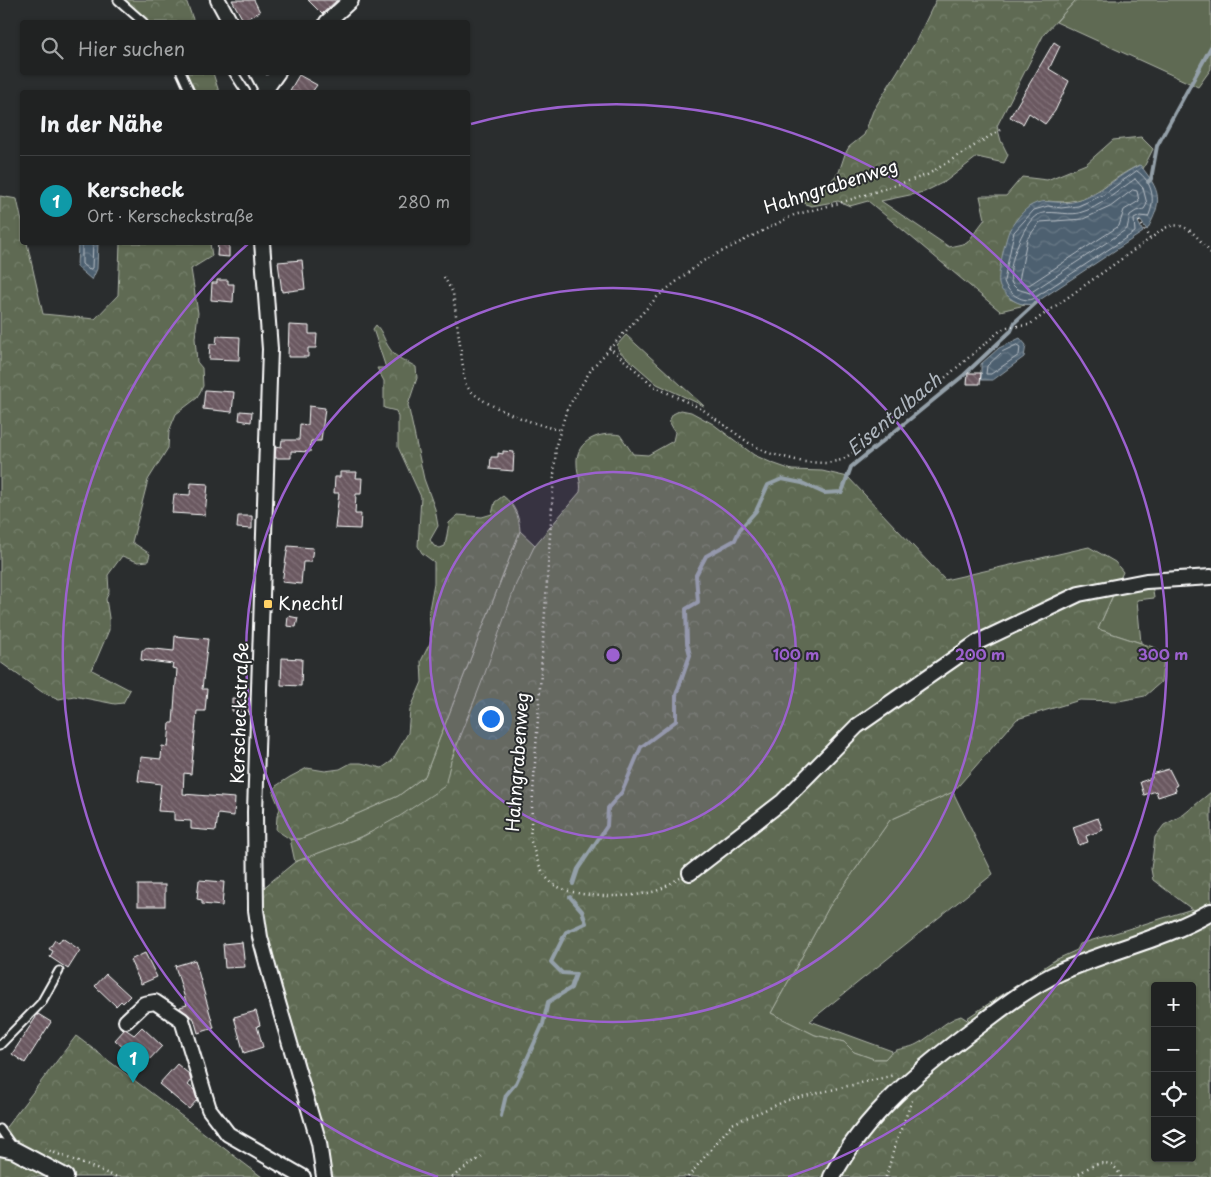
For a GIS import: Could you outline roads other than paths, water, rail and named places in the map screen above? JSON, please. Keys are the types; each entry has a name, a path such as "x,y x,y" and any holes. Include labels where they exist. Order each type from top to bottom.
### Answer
{"street":[{"path":"218,0 229,20"},
{"path":"329,20 351,0"},
{"path":"258,75 265,90"},
{"path":"266,90 276,75"},
{"name":"Kerscheckstraße","path":"262,245 270,349 255,812 256,910 260,937 319,1143 324,1177"},
{"path":"690,873 783,802 856,726 978,642 1079,594 1146,581 1211,577"},
{"path":"832,1177 854,1142 898,1094 949,1048 1014,999 1062,972 1156,937 1211,912"},
{"path":"126,1021 144,1004 155,1002 182,1020 209,1109 228,1134 303,1177"},
{"path":"7,1148 65,1177"}],"lane":[{"path":"118,0 141,20"},
{"path":"182,75 189,90"},
{"path":"235,75 245,90"},
{"path":"0,1045 41,1003 59,971"},
{"path":"0,1129 7,1148"}],"water":[{"path":"1140,165 1156,189 1157,196 1156,211 1147,230 1141,221 1138,222 1143,232 1035,303 1021,304 1014,301 1001,289 999,280 1000,266 1005,242 1009,231 1019,216 1037,203 1065,203 1086,198"},
{"path":"78,245 98,245 97,269 92,280 77,267"},
{"path":"1020,338 1026,345 1024,357 993,380 981,380 981,364 999,348"}],"waterway":[{"name":"Eisentalbach","path":"1148,182 1151,179 1157,146 1211,47"},
{"name":"Eisentalbach","path":"573,884 578,869 607,826 608,808 622,792 641,747 676,721 676,695 690,655 687,643 686,609 698,602 696,575 706,556 735,540 740,529 756,511 768,485 782,479 802,483 824,493 842,492 851,467 964,375 1011,331 1015,322 1038,301"},
{"name":"Eisentalbach","path":"501,1116 506,1095 516,1083 543,1024 548,1002 571,988 576,974 562,973 551,962 566,932 586,923 582,911 570,897"}],"place":[{"name":"Knechtl","path":"268,604"},
{"name":"Kerscheck","path":"133,1083"}]}
